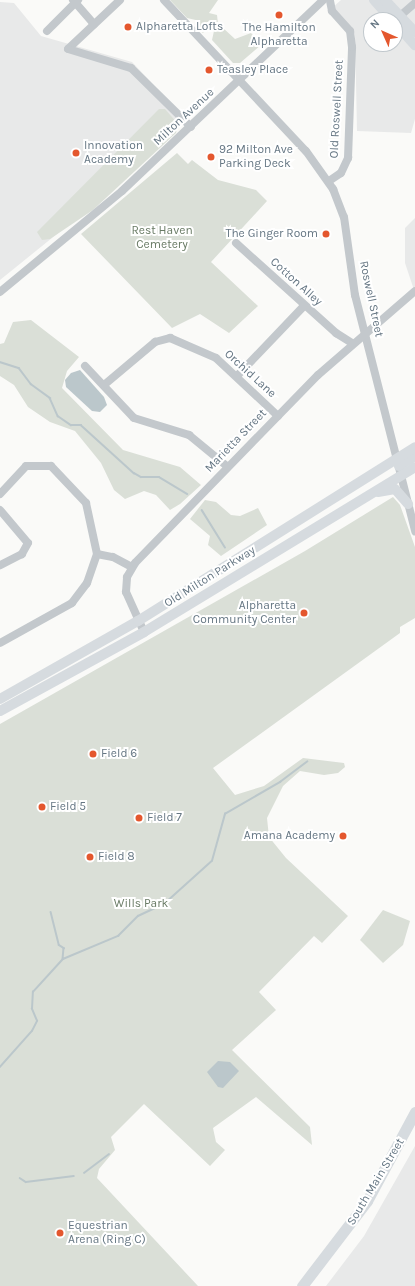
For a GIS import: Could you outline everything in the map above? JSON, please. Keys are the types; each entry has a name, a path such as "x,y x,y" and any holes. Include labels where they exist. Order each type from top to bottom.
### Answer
{"highway":[{"name":"South Main Street","path":"302,1286 367,1201 415,1112"}],"main road":[{"path":"374,0 387,12"},
{"path":"385,0 392,12"},
{"path":"403,24 415,32"},
{"path":"403,29 415,45"},
{"name":"Old Milton Parkway","path":"0,712 144,632 370,493 399,466 415,447"},
{"path":"399,466 415,456"},
{"name":"Old Milton Parkway","path":"0,699 138,621 399,466 415,467"},
{"path":"370,493 395,489 408,504"}],"street":[{"path":"120,0 68,49 131,68 191,127"},
{"name":"Roswell Street","path":"164,0 241,79 329,181 344,217 355,295 415,531"},
{"path":"47,32 75,1 94,24"},
{"name":"Milton Avenue","path":"0,292 107,204 325,1"},
{"name":"Old Roswell Street","path":"325,1 350,31 352,55 348,158 341,173 329,181"},
{"path":"403,14 415,3"},
{"name":"Cotton Alley","path":"236,243 304,306 342,338 352,343"},
{"name":"Marietta Street","path":"132,567 278,416 352,343 415,291"},
{"path":"237,376 304,306"},
{"name":"Orchid Lane","path":"104,385 155,342 166,338 216,358 237,376 278,416"},
{"path":"85,366 134,418 189,435 228,467"},
{"path":"0,494 26,466 51,466 86,503 97,554 87,583 72,603 0,643"},
{"path":"0,510 28,543 22,554 0,565"},
{"path":"97,554 113,557 132,567 126,592 144,632"}],"shaded area":[{"path":"341,0 415,0 415,119 411,133 357,131 355,34 332,8"},
{"name":"Innovation Academy","path":"0,2 14,3 41,36 132,62 187,120 115,187 0,280"},
{"path":"415,218 415,293 405,263 405,228"},
{"path":"80,370 104,397 107,405 100,412 92,411 66,387 65,380 71,373"},
{"path":"218,1061 230,1062 239,1071 223,1088 218,1087 207,1072"},
{"path":"415,1146 415,1286 326,1286 364,1236"}],"green space":[{"path":"170,0 218,0 209,13 217,15 218,24 207,27 203,33 199,29 200,21 187,18"},
{"path":"222,27 235,39 251,33 261,45 240,63 233,63 212,40 214,31"},
{"path":"159,109 165,109 178,124 176,133 93,210 50,239 42,240 37,232"},
{"name":"Rest Haven Cemetery","path":"177,153 188,164 192,160 218,180 256,190 267,201 211,262 258,306 229,333 200,314 172,328 81,234"},
{"path":"31,320 79,357 67,371 62,388 123,450 180,467 201,485 180,504 170,510 156,495 144,491 125,499 114,490 101,463 75,431 50,422 28,407 14,385 0,376 0,344 4,343 13,322"},
{"name":"Wills Park","path":"393,497 400,505 415,547 415,618 400,627 400,633 213,768 235,795 264,786 303,758 344,763 345,767 338,773 324,775 300,771 283,786 267,818 269,837 286,858 348,916 322,943 314,936 259,992 276,1010 232,1050 310,1127 312,1145 256,1097 213,1128 216,1142 225,1150 210,1166 144,1104 111,1137 115,1150 99,1169 97,1178 198,1286 0,1286 0,724 305,551"},
{"path":"205,500 216,502 231,515 240,516 258,508 267,525 221,556 208,545 210,536 190,519"},
{"path":"383,910 410,921 403,945 383,963 360,940"}],"waterway":[{"path":"0,362 19,368 31,384 50,398 58,416 71,425 81,425 134,473 141,477 159,477 187,494"},
{"path":"202,510 225,547"},
{"path":"0,1067 32,1031 37,1021 32,1009 33,992 63,959 118,936 138,916 164,904 212,861 225,814 280,782 307,762"},
{"path":"51,912 59,945 64,948 63,959"},
{"path":"84,1173 109,1154"},
{"path":"20,1178 26,1182 74,1176"}],"place":[{"name":"The Hamilton Alpharetta","path":"279,15"},
{"name":"Alpharetta Lofts","path":"128,27"},
{"name":"Teasley Place","path":"209,70"},
{"name":"Innovation Academy","path":"76,153"},
{"name":"92 Milton Ave Parking Deck","path":"211,157"},
{"name":"The Ginger Room","path":"326,234"},
{"name":"Alpharetta Community Center","path":"304,613"},
{"name":"Field 6","path":"93,754"},
{"name":"Field 5","path":"42,807"},
{"name":"Field 7","path":"139,818"},
{"name":"Amana Academy","path":"343,836"},
{"name":"Field 8","path":"90,857"},
{"name":"Equestrian Arena (Ring C)","path":"60,1233"}]}
